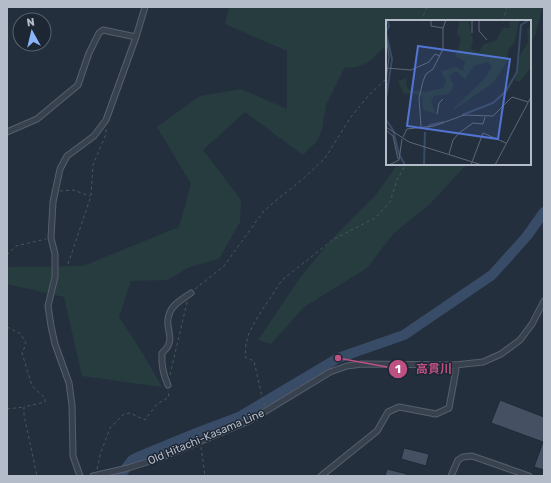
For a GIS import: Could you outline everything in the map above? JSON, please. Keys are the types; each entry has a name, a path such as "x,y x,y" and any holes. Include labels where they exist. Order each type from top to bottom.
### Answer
{"street":[{"path":"80,476 73,456 72,405 69,383 55,344 48,306 55,276 55,254 50,238 53,202 60,169 67,156 94,136 106,120 136,37 145,7"},
{"path":"7,132 37,119 78,85 89,53 102,30 136,37"},
{"path":"168,385 161,363 162,353 168,347 170,341 167,320 170,311 191,293"},
{"name":"Old Hitachi-Kasama Line","path":"94,476 128,468 160,458 251,420 324,375 347,366 362,364 455,365 483,362 501,354 520,340 532,324 544,301"},
{"path":"321,476 377,430 388,412 399,407 436,414 449,408 456,370 455,365"},
{"path":"451,476 458,460 467,456 472,456 529,476"}],"path":[{"path":"421,20 427,7"},
{"path":"503,20 507,7"},
{"path":"94,476 110,428 124,414 130,413 145,420 157,404 169,397 168,385 186,305 191,293 224,266 268,207 303,179 325,158 351,117 368,96 386,79"},
{"path":"68,264 91,196 93,165 106,134 106,120"},
{"path":"264,405 254,361 245,357 249,333 256,318 282,280 334,239 375,218 390,202 397,180 405,165"},
{"path":"56,192 73,190 91,196"},
{"path":"7,255 16,246 50,238"},
{"path":"7,327 21,334 26,344 22,353 32,386 45,398 45,402 7,409"},
{"path":"24,407 24,415 37,476"},
{"path":"201,441 205,476"}],"green space":[{"path":"229,7 542,7 536,33 531,43 531,20 386,20 386,48 363,65 345,67 326,105 322,130 317,141 303,155 245,112 203,150 241,200 240,222 219,259 190,267 167,280 131,281 119,317 162,387 82,376 64,297 7,284 7,267 83,266 179,227 191,184 157,127 200,96 241,89 287,109 287,51 225,24"},
{"path":"397,165 466,165 430,204 393,234 367,268 304,307 271,344 258,340 300,278 332,239 374,197"}],"building":[{"path":"500,400 544,417 544,470 534,467 543,442 491,423"},
{"path":"404,448 429,454 426,466 401,459"},
{"path":"387,469 407,474 407,476 385,476"}],"waterway":[{"path":"120,476 132,460 138,457 239,417 338,358 404,335 492,275 527,236 544,212"}],"place":[{"name":"高貫川","path":"338,358"}]}
